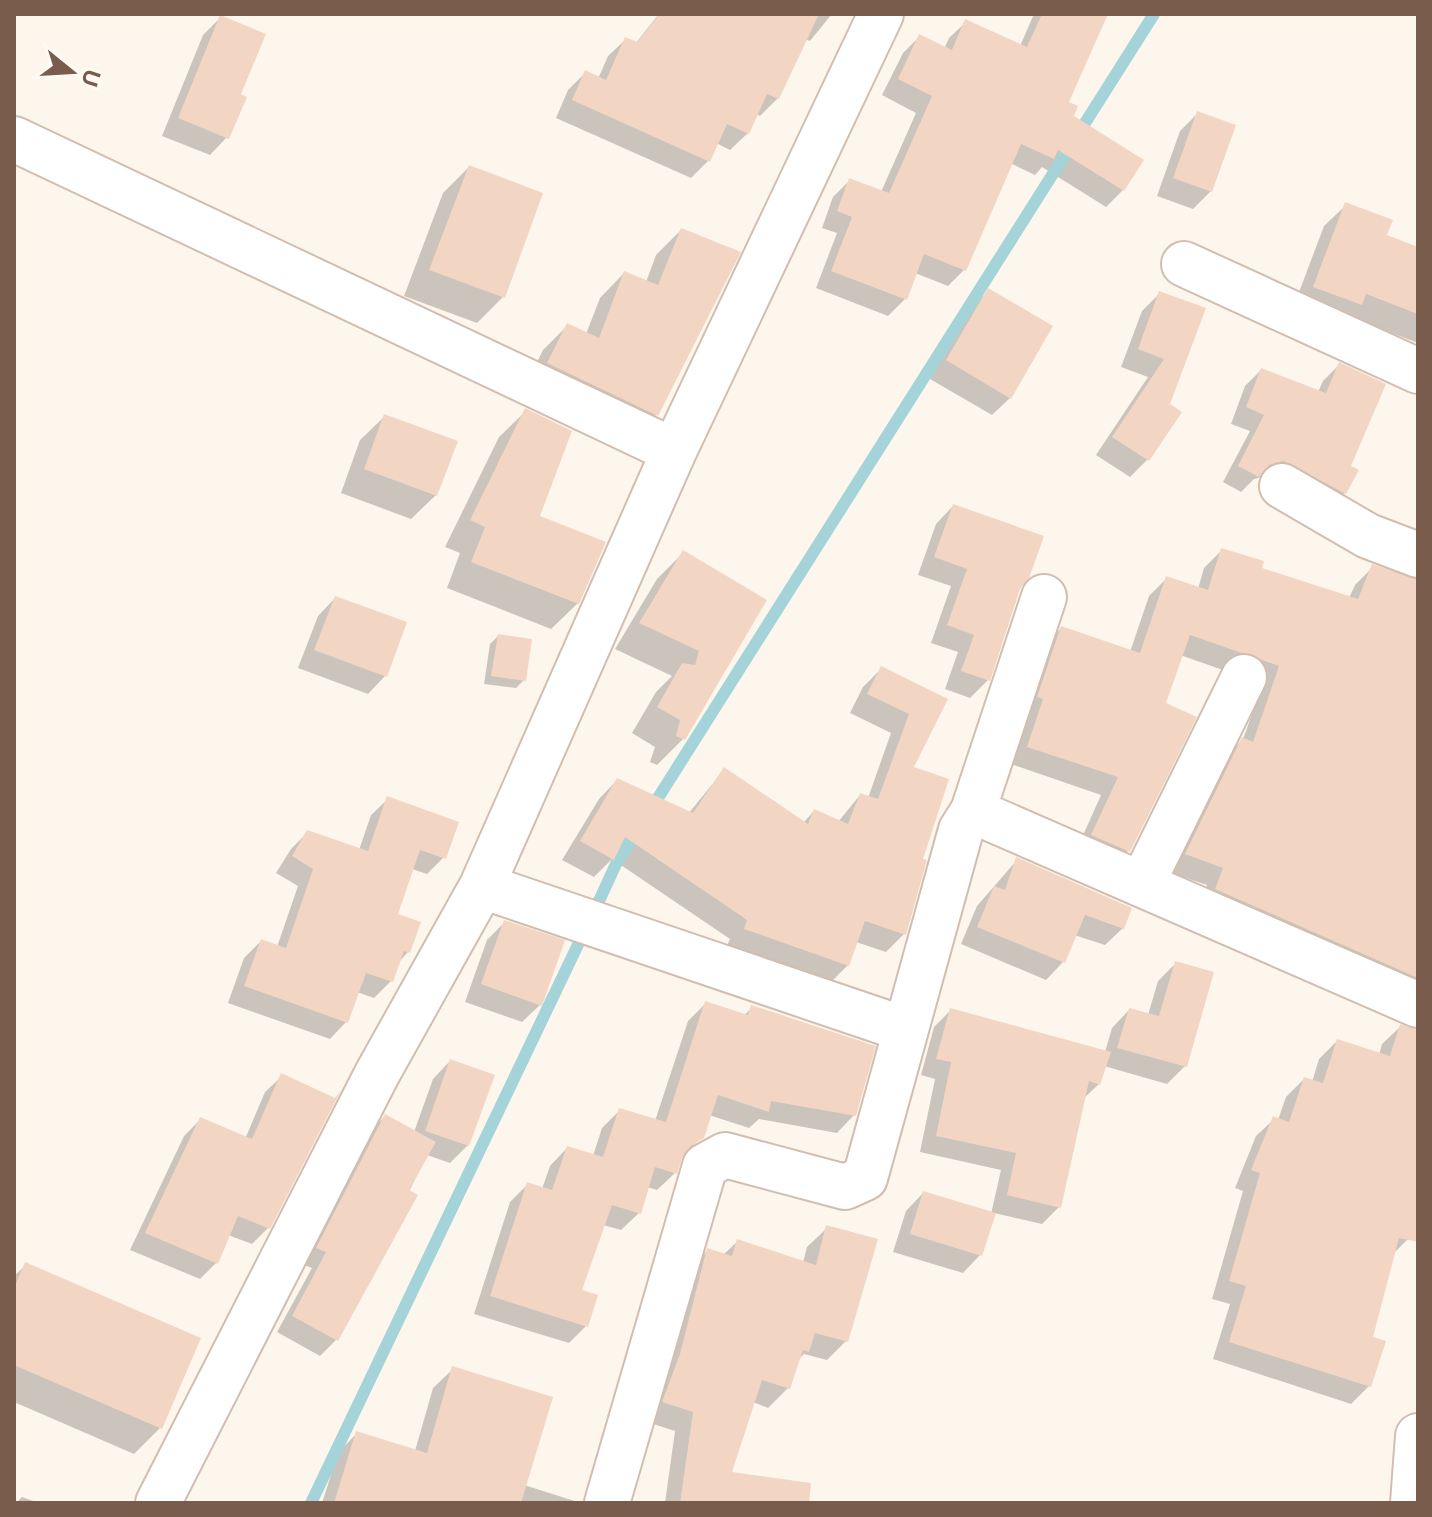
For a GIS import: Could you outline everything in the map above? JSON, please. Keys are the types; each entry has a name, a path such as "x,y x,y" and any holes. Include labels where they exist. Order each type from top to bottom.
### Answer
{"street":[{"path":"158,1503 377,1074 482,886 674,451 881,14"},
{"path":"14,139 674,451"},
{"path":"1184,264 1418,371"},
{"path":"1282,486 1368,536 1418,555"},
{"path":"607,1503 705,1166 725,1155 845,1187 865,1178 961,830 973,811 1044,597"},
{"path":"1142,884 1244,677"},
{"path":"973,811 1418,1005"},
{"path":"482,886 904,1029"},
{"path":"1413,1503 1418,1436"}],"building":[{"path":"660,14 819,14 779,99 767,94 749,134 727,124 710,162 572,100 585,70 606,80 625,37 637,42"},
{"path":"1042,14 1108,14 1069,102 1078,106 1074,116 1144,160 1124,191 1058,150 1054,159 1021,144 966,271 924,254 907,300 831,271 852,217 837,211 849,178 889,193 932,96 898,79 919,34 952,50 965,19 1027,47"},
{"path":"220,15 266,34 241,94 247,97 229,139 178,118"},
{"path":"1197,111 1236,125 1212,192 1173,178"},
{"path":"469,165 543,193 505,298 429,270"},
{"path":"1345,202 1393,220 1387,235 1418,247 1418,314 1366,294 1362,305 1313,287"},
{"path":"681,228 741,252 658,416 547,363 567,323 599,338 624,271 658,285"},
{"path":"988,288 1053,326 1011,399 946,360"},
{"path":"1159,291 1206,308 1170,404 1182,412 1149,461 1112,437 1164,359 1138,349"},
{"path":"1339,362 1386,384 1351,466 1359,470 1346,494 1283,461 1269,465 1259,477 1238,466 1264,415 1246,407 1261,368 1326,393"},
{"path":"525,408 572,431 540,516 606,542 579,604 471,562 485,527 470,520"},
{"path":"384,414 458,441 437,496 364,469"},
{"path":"953,504 1044,536 1029,578 1020,589 990,681 961,671 974,635 947,625 967,569 934,557"},
{"path":"1221,548 1264,561 1262,568 1358,599 1372,564 1418,579 1418,978 1215,889 1223,868 1185,854 1242,737 1253,742 1279,666 1190,635 1166,703 1197,717 1130,852 1091,835 1118,777 1027,747 1043,699 1037,697 1061,626 1140,653 1166,576 1208,590"},
{"path":"683,550 767,600 685,740 676,736 680,720 657,707 682,663 695,665 699,651 639,623"},
{"path":"335,596 407,622 387,677 314,650"},
{"path":"498,634 532,639 526,681 491,676"},
{"path":"881,666 948,699 914,767 949,779 923,859 927,860 906,935 865,921 849,966 744,929 747,920 625,837 614,860 580,841 617,778 693,813 724,767 808,824 814,809 848,824 860,793 878,799 909,714 867,694"},
{"path":"387,796 459,822 446,859 420,850 398,914 421,922 410,953 404,951 393,982 366,973 348,1023 244,986 261,939 286,948 313,869 292,856 307,830 368,851"},
{"path":"1016,857 1132,908 1124,929 1085,915 1065,963 977,927 994,886 1005,890"},
{"path":"504,920 565,940 542,1006 481,984"},
{"path":"1175,961 1214,972 1187,1067 1117,1048 1129,1008 1159,1016"},
{"path":"705,1001 748,1015 751,1005 876,1046 856,1116 771,1101 769,1112 718,1095 704,1138 692,1145 682,1158 677,1174 655,1167 641,1214 612,1205 582,1290 598,1295 588,1327 490,1296 527,1182 552,1190 567,1146 603,1157 619,1108 666,1122"},
{"path":"950,1008 1111,1052 1100,1085 1089,1081 1061,1208 1007,1195 1016,1153 936,1136 951,1062 936,1059"},
{"path":"1400,1024 1418,1030 1418,1242 1399,1238 1373,1337 1386,1341 1371,1387 1229,1342 1246,1286 1229,1281 1260,1173 1251,1170 1273,1116 1289,1122 1304,1077 1323,1083 1337,1039 1390,1056"},
{"path":"450,1059 495,1075 469,1146 425,1131"},
{"path":"281,1073 335,1098 341,1090 270,1229 238,1216 218,1264 145,1233 200,1117 252,1139"},
{"path":"385,1114 436,1142 409,1190 418,1195 338,1341 292,1316 326,1252 316,1248"},
{"path":"923,1191 996,1213 982,1256 910,1234"},
{"path":"826,1225 878,1239 848,1342 815,1333 809,1352 803,1350 790,1389 762,1380 732,1472 811,1483 809,1503 680,1503 693,1412 662,1402 680,1354 707,1248 732,1256 737,1239 816,1265"},
{"path":"25,1262 201,1338 162,1429 14,1365 14,1288"},
{"path":"452,1366 553,1397 521,1503 334,1503 356,1431 427,1453"}],"waterway":[{"path":"651,809 1154,14"},
{"path":"593,914 616,864 639,828"},
{"path":"311,1503 585,930"}]}
